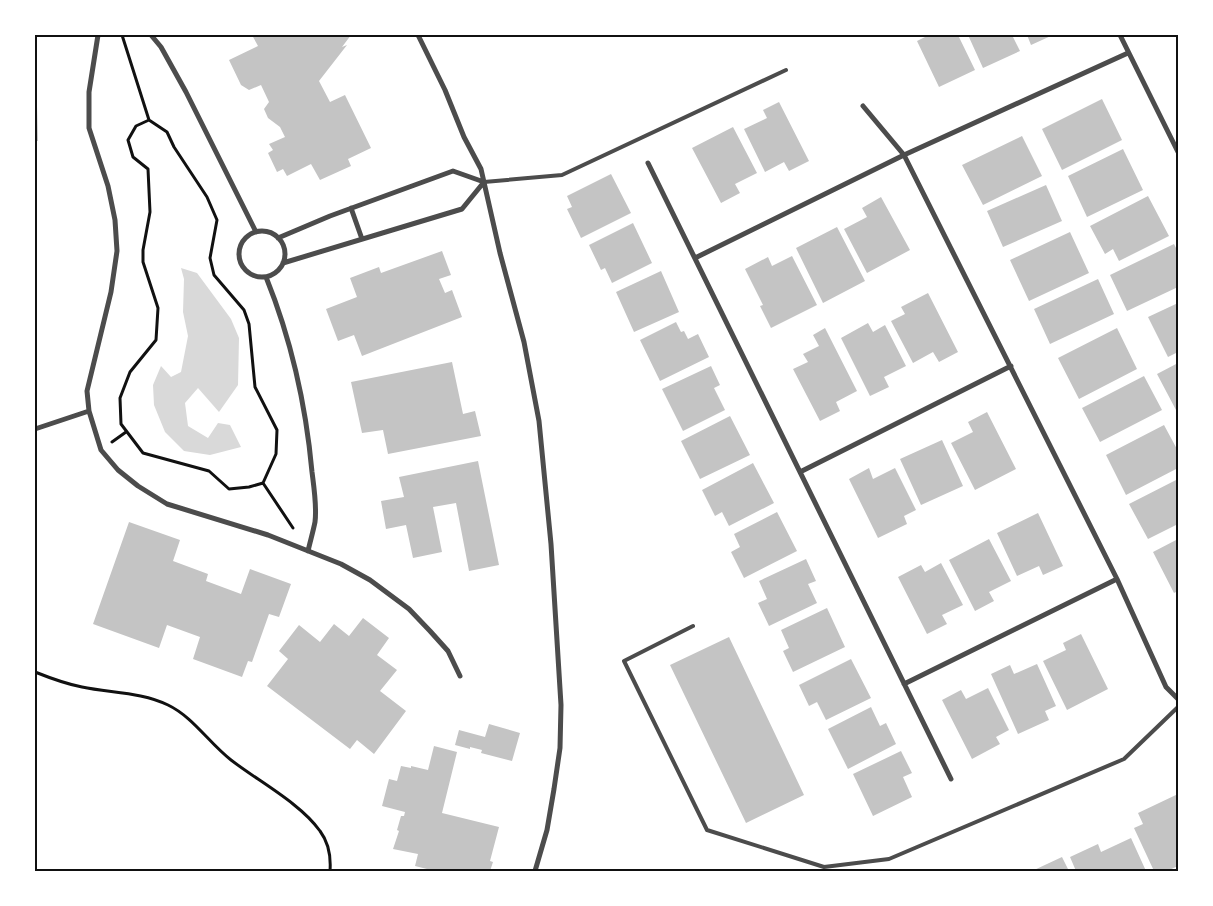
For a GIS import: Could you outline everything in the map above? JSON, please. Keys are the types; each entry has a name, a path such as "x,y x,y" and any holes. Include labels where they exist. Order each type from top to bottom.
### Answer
{"street":[{"path":"98,35 89,92 89,128 108,186 115,220 117,252 111,292 87,391 89,410 101,450 118,470 138,486 168,504 308,551 341,564 370,580 409,609 448,651 460,676"},
{"path":"151,35 161,47 186,92 256,232"},
{"path":"418,35 445,90 464,137 481,169 500,253 524,342 541,441 551,544 561,705 560,748 547,830 535,871"},
{"path":"1120,35 1178,152"},
{"path":"695,258 904,155 1128,53"},
{"path":"863,106 904,155 1117,579 1166,687 1178,699"},
{"path":"648,163 950,779"},
{"path":"278,238 351,208 453,171 484,182"},
{"path":"283,263 462,209 484,182"},
{"path":"351,208 362,239"},
{"path":"256,232 264,232 278,238 284,247 285,255 279,270 266,277 258,277 251,274 241,263 239,255 244,240 256,232"},
{"path":"266,277 275,299 293,361 306,426 315,497 315,520 308,551"},
{"path":"800,472 1011,366"},
{"path":"35,428 89,410"},
{"path":"904,684 1117,579"}],"lane":[{"path":"484,182 562,175 786,70"},
{"path":"694,626 624,661 706,830 824,866 889,859 1124,759 1178,707"}],"path":[{"path":"122,35 149,120 167,132 174,147 207,197 217,220 210,258 214,275 244,310 249,324 255,387 276,430 276,454 263,483 249,487 229,489 209,471 143,453 121,424 120,398 130,372 156,340 158,308 143,262 143,250 150,212 148,170 133,157 128,140 136,126 149,120"},
{"path":"263,483 293,529"},
{"path":"35,672 82,687 143,697 167,704 182,712 230,760 275,790 308,818 320,831 327,843 331,862 330,871"}],"shaded area":[{"path":"181,268 197,273 231,319 239,338 238,385 219,412 198,388 185,403 188,426 208,438 218,423 230,425 241,447 210,455 184,451 165,432 154,405 153,385 161,366 171,377 181,372 188,336 183,312 184,279"}],"building":[{"path":"252,35 351,35 342,47 347,45 319,81 330,102 345,95 371,148 348,159 351,166 320,180 311,164 287,176 283,169 277,172 268,153 273,150 269,144 285,137 280,127 268,118 264,109 269,102 261,85 249,90 241,85 229,60 258,46"},
{"path":"929,35 958,35 975,70 939,87 917,41"},
{"path":"968,35 1012,35 1020,51 983,68"},
{"path":"1027,35 1053,35 1031,45"},
{"path":"1102,99 1122,140 1062,170 1042,129"},
{"path":"779,102 809,161 789,171 784,162 765,172 744,129 767,118 763,110"},
{"path":"35,106 37,106 38,141 35,141"},
{"path":"733,127 757,173 735,184 740,193 721,203 692,148"},
{"path":"1022,136 1042,176 983,205 962,165"},
{"path":"1123,149 1143,190 1087,217 1068,176"},
{"path":"611,174 631,213 581,238 567,209 572,207 567,196"},
{"path":"1046,185 1062,221 1003,247 987,211"},
{"path":"1148,196 1169,236 1119,261 1113,249 1105,254 1090,226"},
{"path":"881,197 910,250 867,273 844,229 867,217 862,208"},
{"path":"633,223 652,263 612,283 605,268 601,270 589,245"},
{"path":"837,227 865,281 823,303 796,248"},
{"path":"1070,232 1089,273 1029,301 1010,260"},
{"path":"1174,244 1178,252 1178,287 1127,311 1110,275"},
{"path":"442,251 451,275 439,279 445,293 452,290 462,317 362,356 354,335 338,341 326,309 357,297 350,278 379,267 381,273"},
{"path":"792,256 817,305 771,328 760,306 763,305 745,269 768,257 772,266"},
{"path":"661,271 679,312 634,332 616,292"},
{"path":"1098,279 1114,314 1050,344 1034,309"},
{"path":"928,293 958,352 939,362 933,352 913,363 891,321 905,314 901,307"},
{"path":"1178,303 1178,352 1168,357 1148,317"},
{"path":"676,322 681,332 684,331 688,339 698,334 709,357 660,381 640,340"},
{"path":"868,323 873,332 885,325 906,366 884,377 889,387 870,396 841,338"},
{"path":"825,328 857,391 836,402 840,411 820,421 793,369 808,362 803,354 819,346 813,335"},
{"path":"1117,328 1137,369 1079,399 1058,358"},
{"path":"452,362 463,414 475,411 481,436 388,454 383,430 362,433 351,382"},
{"path":"1178,363 1178,408 1176,410 1157,374"},
{"path":"711,366 720,385 714,388 725,410 683,431 662,389"},
{"path":"1144,376 1162,410 1100,442 1082,408"},
{"path":"987,412 1016,469 975,490 951,443 973,432 968,422"},
{"path":"730,416 750,455 700,479 681,441"},
{"path":"1164,425 1178,451 1178,468 1126,495 1106,455"},
{"path":"942,440 963,486 921,505 900,459"},
{"path":"478,461 499,565 469,571 456,503 433,507 442,552 413,558 406,525 386,529 381,501 404,497 399,477"},
{"path":"753,463 774,503 729,526 722,512 715,516 702,490"},
{"path":"869,468 873,479 895,468 916,510 904,516 907,524 878,538 849,479"},
{"path":"1178,479 1178,524 1148,539 1129,504"},
{"path":"777,512 797,551 744,578 731,552 740,547 734,534"},
{"path":"1038,513 1063,566 1043,575 1039,566 1017,576 997,533"},
{"path":"129,522 180,540 173,561 208,574 206,581 241,594 250,569 291,584 279,617 269,614 252,662 248,661 242,677 193,659 200,637 167,625 159,648 93,624"},
{"path":"989,539 1011,581 989,592 994,601 975,611 949,560"},
{"path":"1178,539 1178,591 1174,593 1153,552"},
{"path":"806,559 816,581 808,584 817,603 769,626 758,603 767,599 759,581"},
{"path":"941,563 963,605 942,615 947,624 927,634 898,577 921,565 925,572"},
{"path":"827,608 845,647 793,672 783,651 789,648 781,630"},
{"path":"363,618 389,638 377,655 397,670 380,691 406,711 374,754 357,740 350,749 267,686 288,659 279,651 299,625 320,642 334,624 349,636"},
{"path":"1081,634 1108,689 1067,710 1043,661 1066,650 1063,643"},
{"path":"729,637 804,795 746,823 670,665"},
{"path":"851,659 871,698 826,720 817,702 809,706 799,685"},
{"path":"1037,664 1056,706 1045,711 1049,720 1018,734 991,674 1010,665 1014,674"},
{"path":"988,688 1009,730 996,737 1000,744 972,759 942,700 961,690 966,699"},
{"path":"871,707 880,726 886,723 896,744 848,769 828,729"},
{"path":"489,724 520,733 512,761 481,753 482,750 455,745 459,730 485,737"},
{"path":"434,746 457,752 442,813 499,827 490,861 493,862 490,871 426,871 427,869 415,866 418,854 393,849 399,831 397,830 401,816 404,816 405,812 382,806 389,779 397,781 401,766 428,770"},
{"path":"901,751 912,773 903,777 912,797 873,816 853,774"},
{"path":"1178,794 1178,866 1167,871 1154,871 1134,828 1143,824 1138,813"},
{"path":"1131,838 1146,871 1076,871 1070,857 1098,844 1101,852"},
{"path":"1062,857 1069,871 1032,871"}]}
